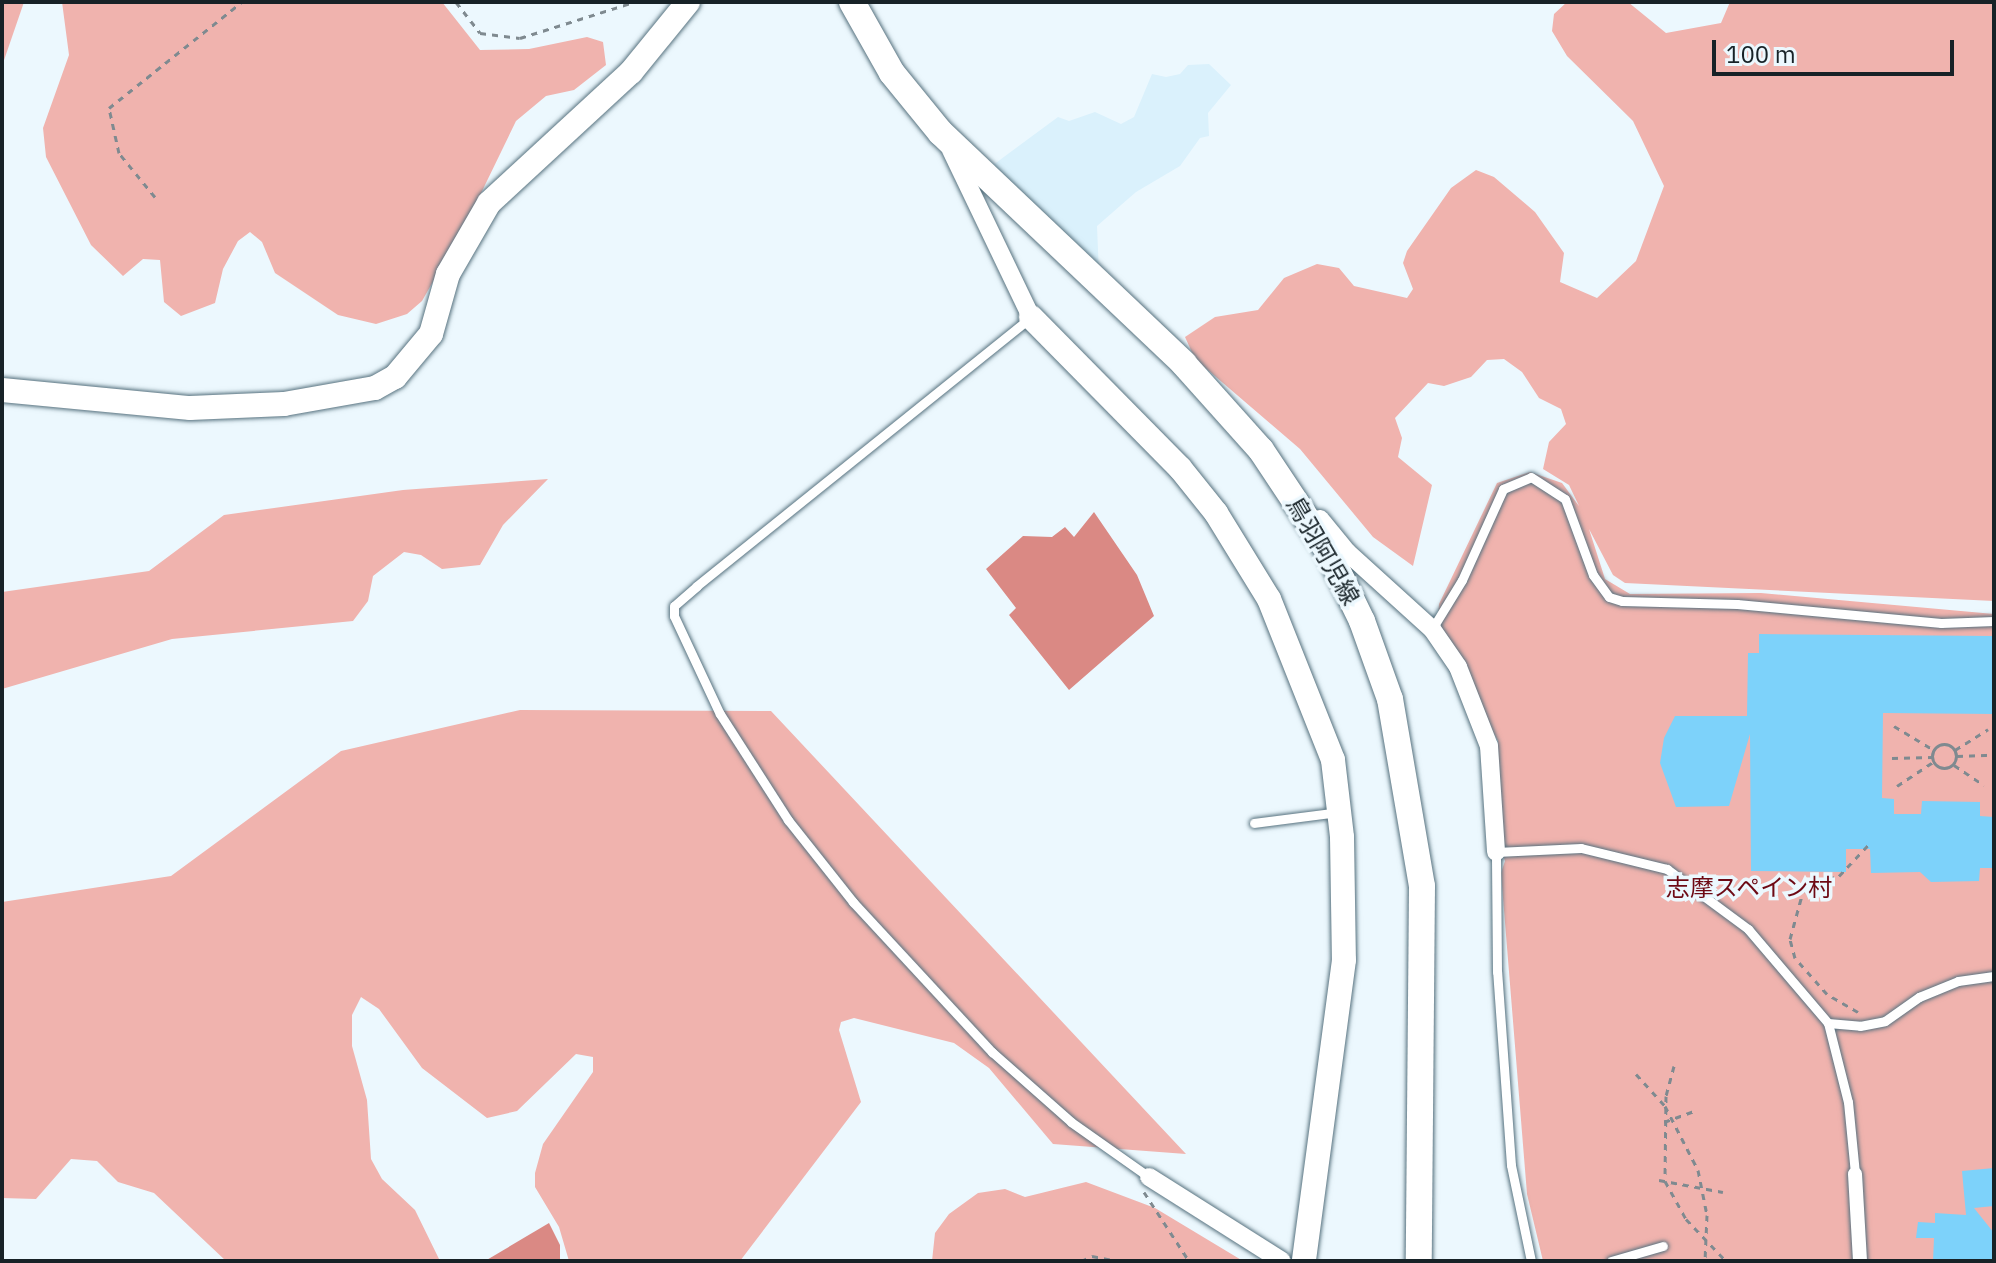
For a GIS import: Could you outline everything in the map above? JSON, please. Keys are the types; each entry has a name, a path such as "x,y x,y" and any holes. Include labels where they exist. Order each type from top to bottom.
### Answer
{"main road":[{"name":"鳥羽阿児線","path":"852,2 892,73 941,133 1184,364 1261,450 1328,551 1362,621 1390,699 1422,886 1425,966 1419,1261"}],"street":[{"path":"2,390 190,408 284,404 375,388 395,377 431,334 448,274 489,203 631,72 688,2"},
{"path":"941,133 1031,317 1180,468 1250,567 1275,611 1333,760 1339,812 1344,960 1304,1261"},
{"path":"1261,450 1347,552 1432,629 1458,667 1489,746 1496,852"},
{"path":"1855,1174 1860,1261"},
{"path":"1149,1177 1282,1261"}],"lane":[{"path":"1031,317 697,586 674,606 674,616 720,714 788,820 853,902 992,1052 1071,1122 1149,1177"},
{"path":"1432,629 1462,580 1503,489 1531,477 1565,499 1593,575 1609,597 1622,601 1737,604 1941,623 1994,621"},
{"path":"1254,823 1339,812"},
{"path":"1531,1261 1511,1165 1497,972 1496,852 1581,848 1667,869 1748,929 1828,1023 1848,1102 1855,1174"},
{"path":"1828,1023 1856,1026 1885,1021 1919,997 1958,981 1994,976"},
{"path":"1611,1261 1663,1246"}],"path":[{"path":"155,197 119,153 109,108 242,2"},
{"path":"456,2 480,33 520,38 634,2"},
{"path":"1894,726 1934,750"},
{"path":"1955,750 1988,729"},
{"path":"1892,758 1933,760 1943,768 1953,764 1957,756 1955,750 1946,744 1934,750"},
{"path":"1897,786 1933,760 1934,750"},
{"path":"1957,756 1992,755"},
{"path":"1953,764 1984,785"},
{"path":"1856,1026 1858,1012 1827,994 1795,958 1790,939 1805,884 1839,876 1869,844"},
{"path":"1674,1066 1665,1106 1665,1181 1675,1204 1726,1261"},
{"path":"1636,1074 1673,1119 1703,1189 1705,1261"},
{"path":"1664,1122 1697,1110"},
{"path":"1149,1177 1143,1195 1189,1261"},
{"path":"1659,1180 1723,1192"},
{"path":"1081,1261 1092,1256 1118,1261"}],"shaded area":[{"path":"1209,64 1231,85 1208,113 1209,136 1200,138 1180,166 1136,192 1097,226 1099,274 985,171 1058,117 1069,121 1095,112 1121,124 1134,117 1152,74 1166,77 1180,74 1188,65"},
{"path":"1094,512 1137,575 1154,616 1069,690 1009,615 1016,608 986,569 1023,536 1052,537 1065,527 1074,537"},
{"path":"549,1223 560,1245 560,1261 485,1261"}],"green space":[{"path":"2,2 24,2 2,66"},
{"path":"62,2 442,2 480,50 529,49 587,37 603,42 606,65 574,90 546,96 516,121 468,220 422,301 407,314 376,324 338,315 275,273 262,242 250,232 238,241 223,269 215,303 181,316 164,302 160,260 143,259 123,276 91,245 46,157 43,128 69,55"},
{"name":"志摩スペイン村","path":"1567,2 1628,2 1666,33 1721,23 1730,2 1994,2 1994,601 1625,583 1613,575 1589,529 1605,579 1630,594 1761,593 1994,614 1994,1261 1543,1261 1527,1194 1501,873 1505,861 1498,840 1498,741 1437,627 1439,604 1497,483 1530,472 1562,483 1579,506 1569,485 1543,469 1549,442 1566,424 1561,409 1539,398 1522,372 1504,359 1487,360 1471,377 1444,386 1428,383 1395,418 1402,438 1398,457 1432,485 1413,566 1373,537 1300,449 1195,359 1185,337 1215,317 1258,310 1284,278 1317,264 1339,268 1354,286 1407,298 1413,289 1403,263 1407,251 1451,188 1476,170 1494,177 1535,212 1564,253 1560,282 1597,298 1636,261 1664,186 1633,121 1567,56 1552,31 1554,14"},
{"path":"548,479 503,525 480,565 442,569 421,555 404,552 373,576 368,601 353,621 172,639 2,689 2,592 149,571 224,515 403,490"},
{"path":"520,710 771,711 1186,1154 1053,1144 989,1068 954,1043 854,1018 841,1022 839,1030 861,1102 740,1261 569,1261 559,1227 535,1187 535,1173 543,1144 593,1072 593,1057 576,1054 517,1111 487,1118 422,1068 379,1009 361,997 352,1015 352,1046 367,1100 371,1159 382,1179 415,1210 440,1261 226,1261 154,1193 118,1182 97,1161 71,1159 36,1199 2,1198 2,902 171,876 341,751"},
{"path":"1086,1182 1155,1208 1243,1261 932,1261 935,1233 949,1214 978,1193 1005,1189 1025,1197"}],"building":[{"path":"1759,634 1994,636 1994,714 1883,713 1882,798 1894,799 1894,814 1921,814 1922,801 1980,802 1980,816 1994,817 1994,868 1980,868 1979,881 1931,882 1920,872 1871,873 1870,849 1846,849 1846,872 1751,871 1750,734 1729,806 1676,807 1660,763 1664,738 1675,716 1747,716 1748,653 1759,653"},
{"path":"1994,1168 1994,1206 1974,1208 1994,1233 1993,1261 1933,1261 1934,1238 1916,1238 1918,1222 1935,1223 1935,1213 1966,1215 1962,1171"}]}
